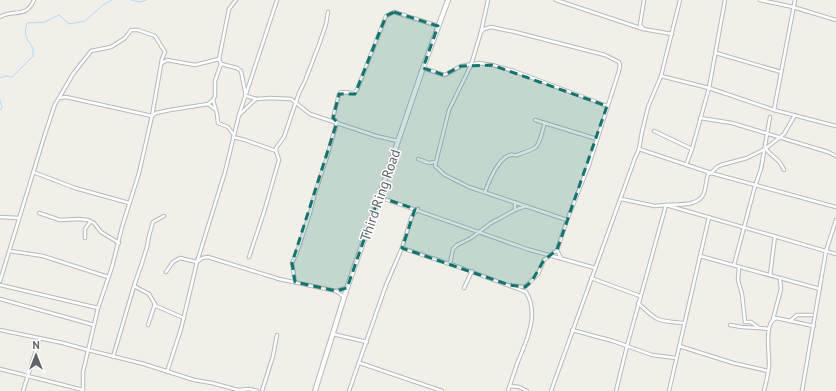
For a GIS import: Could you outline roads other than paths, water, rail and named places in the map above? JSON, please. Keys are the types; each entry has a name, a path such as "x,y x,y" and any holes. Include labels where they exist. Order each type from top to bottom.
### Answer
{"street":[{"path":"0,17 5,13 23,13 34,0"},
{"path":"236,0 230,9 220,59 221,64 215,81 215,96 213,104 218,123 228,127 233,136 276,151"},
{"path":"167,372 184,318 197,262 225,172 239,115 277,0"},
{"name":"Third Ring Road","path":"315,391 347,288 448,0"},
{"path":"488,0 481,32 471,65 449,110 435,166 444,175 469,187 567,220"},
{"path":"556,0 643,29 672,34"},
{"path":"643,29 640,25 644,0"},
{"path":"551,391 635,158 640,149 642,132 648,107 661,76 680,0"},
{"path":"686,165 692,149 708,88 716,53 725,0"},
{"path":"760,0 793,7 836,20"},
{"path":"774,110 795,0"},
{"path":"249,257 279,160 276,151 284,137 295,103 324,30 328,18 328,12"},
{"path":"295,282 292,263 310,214 314,194 326,160 336,122 333,118 339,94 341,92 354,93 357,90 386,16 394,12 438,26"},
{"path":"481,32 484,29 491,27 509,30 604,55 619,62 620,66 597,139 557,250 544,260 538,274 525,287 509,285"},
{"path":"0,281 46,128 58,98 73,74 91,51 111,47 125,38 131,30 138,30 155,36 165,52 162,59 152,116 139,173 129,203 112,267 98,308 83,372 83,390 0,369"},
{"path":"716,53 781,72"},
{"path":"162,63 167,60 195,64 220,59"},
{"path":"423,68 444,75 461,66 479,63 492,65 514,71 607,106"},
{"path":"221,64 237,68 241,71 246,96"},
{"path":"661,76 708,88 774,110 836,126"},
{"path":"246,96 257,99 291,99 310,114 376,136 398,141"},
{"path":"58,98 66,97 152,116 156,113 170,110 213,104"},
{"path":"239,115 257,99"},
{"path":"208,104 213,100"},
{"path":"208,104 216,111"},
{"path":"621,199 655,206 700,200 704,194 708,174 717,167 748,158 766,149 784,134 795,115"},
{"path":"734,265 766,149 770,117"},
{"path":"700,118 732,123 835,155"},
{"path":"535,120 597,139"},
{"path":"485,192 498,165 502,161 509,156 533,149 537,146 545,123"},
{"path":"654,131 692,149"},
{"path":"640,149 711,173 836,208"},
{"path":"766,149 768,153 776,157 782,164 784,170"},
{"path":"418,159 429,164 435,162"},
{"path":"33,172 75,188 129,203"},
{"path":"379,197 528,249 595,268"},
{"path":"514,210 515,202"},
{"path":"666,205 836,254"},
{"path":"616,391 638,303 666,205"},
{"path":"450,264 453,249 457,245 471,238 491,223 514,210 526,206"},
{"path":"349,391 386,285 402,248 412,216 411,207"},
{"path":"412,216 418,210"},
{"path":"39,213 60,220 82,219 90,221 96,224 101,232 119,243"},
{"path":"113,357 134,286 142,266 154,222 164,216"},
{"path":"0,217 18,218"},
{"path":"669,391 709,217"},
{"path":"802,391 826,251 836,220"},
{"path":"85,238 86,229 90,221"},
{"path":"770,275 774,236"},
{"path":"402,248 472,271 526,292 530,298 532,313 529,333 508,391"},
{"path":"557,250 561,258"},
{"path":"10,251 43,256 108,277"},
{"path":"700,256 820,290"},
{"path":"166,272 174,262 180,258 197,262"},
{"path":"197,262 202,258 208,258 235,267 336,291 344,297"},
{"path":"739,267 738,280 742,294 745,322 751,322 759,328"},
{"path":"464,288 472,271"},
{"path":"591,278 640,296"},
{"path":"764,391 768,371 769,329 781,289 780,280"},
{"path":"0,285 98,308"},
{"path":"134,286 148,294 156,306 184,318"},
{"path":"336,291 347,288"},
{"path":"0,299 94,325"},
{"path":"638,303 653,318 660,321 684,323"},
{"path":"148,325 155,304"},
{"path":"789,321 797,315 812,315"},
{"path":"773,319 776,318 814,326"},
{"path":"730,325 769,329"},
{"path":"0,330 63,343 144,364 194,380 238,390 250,389 257,391"},
{"path":"572,330 613,341 652,355 676,358"},
{"path":"333,334 367,342"},
{"path":"262,391 273,356 277,335"},
{"path":"23,391 40,338"},
{"path":"679,346 732,363 768,371"},
{"path":"360,363 442,391"},
{"path":"510,386 519,387 527,391"}],"waterway":[{"path":"0,78 5,76 12,77 33,56 32,47 26,34 27,23 45,22 59,15 69,24 85,21 103,5 112,0"},
{"path":"131,0 140,2 146,0"},
{"path":"0,100 2,108 0,110"}]}
